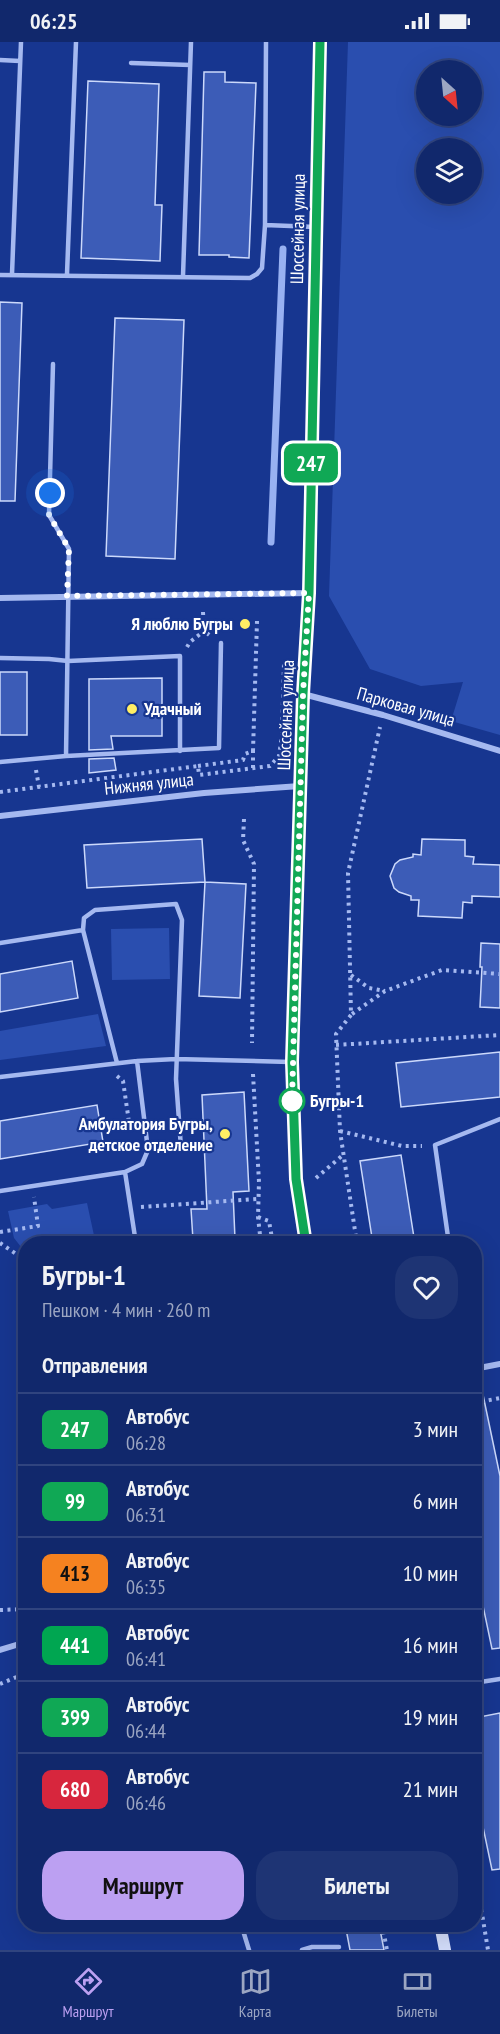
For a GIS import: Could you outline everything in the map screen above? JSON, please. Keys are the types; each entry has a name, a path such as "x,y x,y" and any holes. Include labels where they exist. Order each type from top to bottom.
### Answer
{"main road":[{"name":"Шоссейная улица","path":"305,1236 296,1179 292,1062 303,694 309,593 320,42"},
{"path":"442,1932 445,1950"}],"street":[{"path":"0,598 309,593"},
{"name":"Парковая улица","path":"303,694 383,715 500,751"},
{"name":"Нижняя улица","path":"0,816 204,793 301,786"},
{"path":"482,1367 500,1364"},
{"path":"0,1650 18,1644"}],"lane":[{"path":"12,274 21,42"},
{"path":"67,274 76,42"},
{"path":"183,276 191,42"},
{"path":"0,274 250,278 257,274 262,268 265,225 266,42"},
{"path":"0,60 20,61"},
{"path":"131,63 190,65"},
{"path":"265,225 316,228"},
{"path":"53,364 49,515 69,549 66,756"},
{"path":"0,762 219,748 221,643"},
{"path":"0,658 68,661 180,656 180,750"},
{"path":"117,1063 83,930 84,918 94,910 176,904 183,920 176,1059 181,1148"},
{"path":"0,943 83,930"},
{"path":"0,1077 137,1061 176,1059 292,1062"},
{"path":"0,1191 125,1172 142,1164 148,1150 137,1061"},
{"path":"447,1236 435,1145 500,1119"},
{"path":"125,1172 135,1236"},
{"path":"482,1682 500,1679"},
{"path":"243,1932 249,1950"},
{"path":"302,1950 312,1947 339,1947"}],"path":[{"path":"203,612 204,632"},
{"path":"253,768 257,621"},
{"path":"204,632 221,643"},
{"path":"180,656 190,642 204,632"},
{"path":"198,766 199,775 270,766 279,756 282,735 284,664"},
{"path":"351,1015 348,873 383,715"},
{"path":"0,792 243,760 245,754 253,751"},
{"path":"36,772 39,787"},
{"path":"244,819 243,840 254,864 252,1043"},
{"path":"356,1236 339,1131 336,1034 351,1015 385,991 442,970 500,974"},
{"path":"351,975 369,988 385,991"},
{"path":"336,1045 500,1035"},
{"path":"253,1074 260,1236"},
{"path":"115,1075 123,1081 129,1124"},
{"path":"339,1131 402,1146 435,1145"},
{"path":"316,1178 343,1155"},
{"path":"0,1232 38,1226 32,1186"},
{"path":"130,1208 257,1199"},
{"path":"258,1218 269,1221 272,1236"},
{"path":"0,1243 18,1254"},
{"path":"482,1401 500,1398"},
{"path":"0,1610 18,1609"},
{"path":"0,1684 18,1676"},
{"path":"482,1914 488,1950"},
{"path":"384,1932 387,1950"}],"shaded area":[{"path":"348,42 500,42 500,735 451,721 463,682 421,686 370,669 329,596"},
{"path":"169,928 170,979 112,980 111,929"},
{"path":"98,1014 106,1046 0,1060 0,1031"},
{"path":"87,1203 94,1236 18,1236 18,1243 14,1238 8,1211 47,1204 52,1209"}],"building":[{"path":"204,72 225,72 225,82 256,83 249,258 199,255"},
{"path":"88,81 159,84 155,205 162,205 160,261 81,258"},
{"path":"0,302 22,303 15,501 0,501"},
{"path":"115,318 184,320 175,559 106,556"},
{"path":"0,672 27,672 27,735 0,735"},
{"path":"162,678 162,736 111,736 113,749 89,750 89,679"},
{"path":"114,758 116,770 89,773 89,759"},
{"path":"202,839 205,882 87,888 84,845"},
{"path":"422,839 465,840 465,856 474,857 473,864 500,865 500,897 472,896 472,903 463,902 462,918 418,916 419,900 411,900 411,896 394,888 390,876 395,864 400,860 413,857 413,854 421,855"},
{"path":"205,882 246,884 240,998 199,996"},
{"path":"481,943 500,944 500,1008 480,1007"},
{"path":"72,961 78,998 0,1012 0,974"},
{"path":"500,1052 500,1097 401,1107 396,1063"},
{"name":"Амбулатория Бугры, детское отделение","path":"244,1092 249,1191 233,1192 235,1236 193,1236 191,1209 207,1209 202,1095"},
{"path":"97,1105 103,1142 0,1159 0,1121"},
{"path":"401,1155 414,1236 372,1236 360,1161"},
{"path":"482,1390 500,1476 500,1648 492,1649 482,1601"},
{"path":"500,1713 500,1869 492,1870 482,1822 482,1716"},
{"path":"347,1932 381,1932 384,1950 350,1950"}],"waterway":[{"path":"271,542 283,249"}],"bus line":[{"name":"247","path":"305,1236 296,1179 292,1062 303,694 309,593 320,42"}],"place":[{"name":"Я люблю Бугры","path":"245,624"},
{"name":"Удачный","path":"132,709"},
{"name":"Бугры-1","path":"292,1101"},
{"name":"Амбулатория Бугры, детское отделение","path":"225,1134"}],"route":[{"path":"50,493 49,515 69,549 67,596 309,593 303,694 292,1101"}]}
